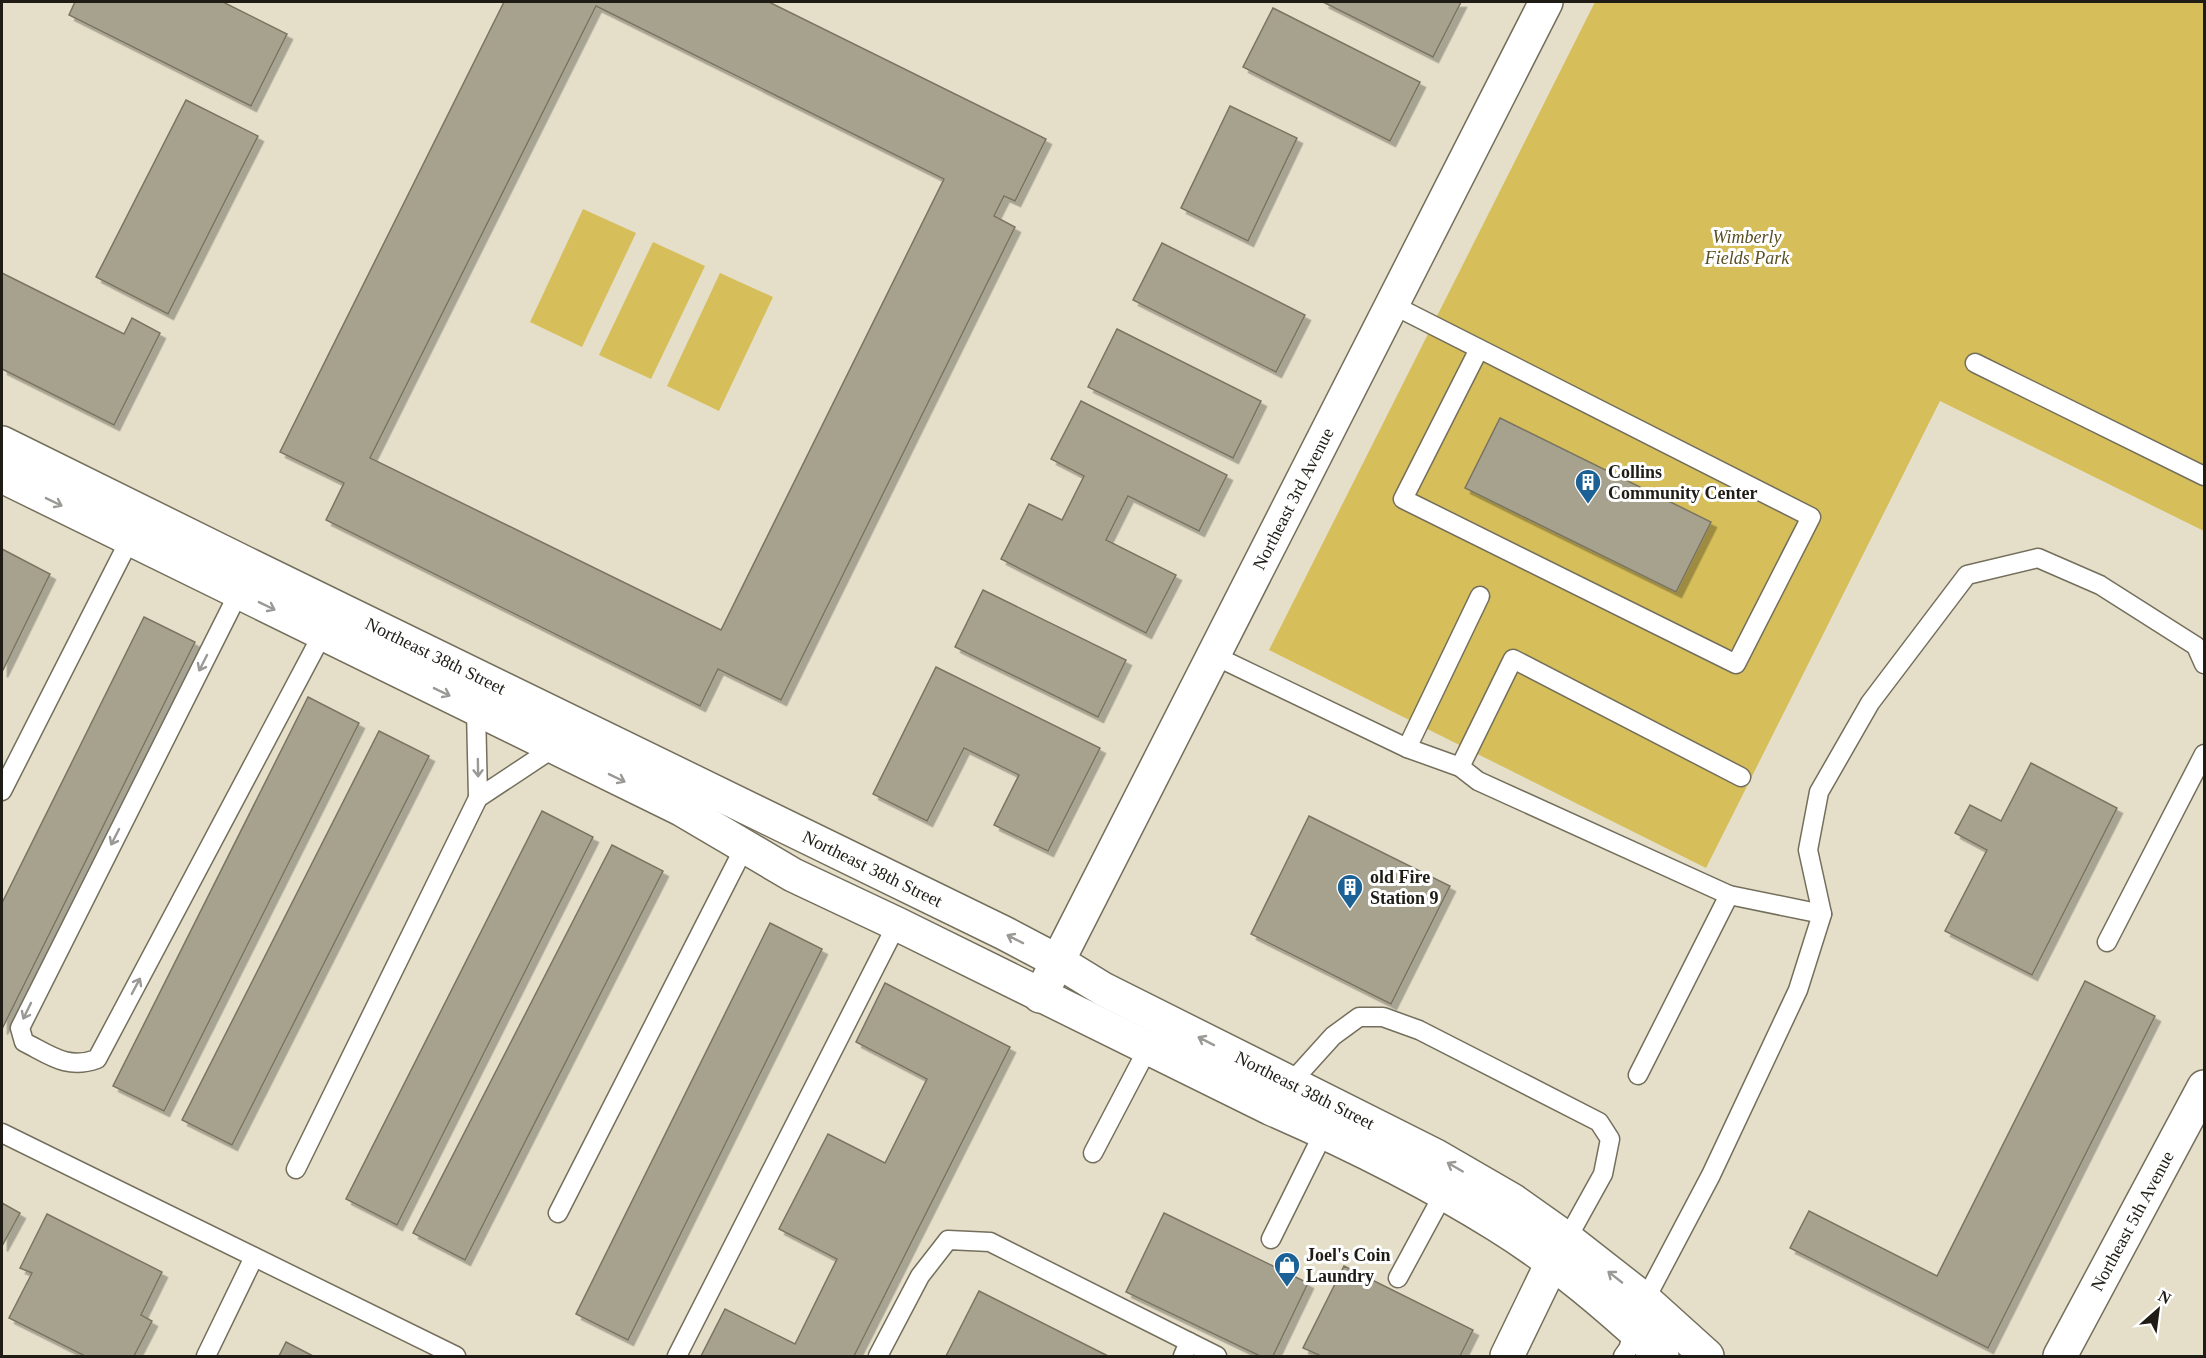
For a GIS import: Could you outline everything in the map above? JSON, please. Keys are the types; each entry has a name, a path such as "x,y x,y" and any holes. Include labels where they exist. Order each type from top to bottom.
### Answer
{"street":[{"name":"Northeast 3rd Avenue","path":"1040,996 1546,2"},
{"name":"Northeast 38th Street","path":"2,442 250,567 1059,962 1103,989 1436,1156 1512,1200 1662,1356"},
{"name":"Northeast 38th Street","path":"2,476 681,809 793,875 1270,1108 1324,1132 1444,1193 1499,1227 1560,1251"},
{"name":"Northeast 5th Avenue","path":"2060,1356 2205,1087"},
{"path":"1507,1356 1560,1251"},
{"name":"Northeast 38th Street","path":"1634,1329 1707,1356"}],"lane":[{"path":"1391,304 1811,518 1736,664 1404,499 1479,349"},
{"path":"1975,363 2205,476"},
{"path":"2,791 130,539 164,522"},
{"path":"1634,1329 1711,1175 1798,990 1822,914 1808,850 1819,792 1870,703 1967,575 2038,558 2100,585 2200,646 2205,664"},
{"path":"239,592 20,1028 24,1042 70,1065 84,1064 97,1059 324,633"},
{"path":"1407,748 1480,596"},
{"path":"1213,655 1407,748 1460,768 1478,781 1729,895 1822,914"},
{"path":"1460,768 1513,659 1741,777"},
{"path":"296,1170 478,798 476,709"},
{"path":"478,798 555,747"},
{"path":"2107,942 2205,754"},
{"path":"558,1213 746,846"},
{"path":"1638,1074 1729,895"},
{"path":"677,1356 897,924"},
{"path":"1270,1108 1333,1036 1359,1017 1383,1017 1419,1030 1599,1122 1610,1138 1603,1174 1560,1251"},
{"path":"1093,1153 1148,1048"},
{"path":"1271,1239 1324,1132"},
{"path":"2,1133 456,1356"},
{"path":"1398,1278 1444,1193"},
{"path":"878,1356 920,1276 948,1240 990,1242 1186,1349 1217,1356"},
{"path":"206,1356 254,1257"}],"green space":[{"name":"Wimberly Fields Park","path":"1595,2 2204,2 2204,531 1940,401 1706,868 1269,650"},
{"path":"583,209 636,233 582,347 530,322"},
{"path":"653,242 705,266 651,379 599,355"},
{"path":"720,273 773,297 719,411 667,386"}],"building":[{"path":"75,2 223,2 287,34 251,106 69,15"},
{"path":"504,2 769,2 1046,139 1015,201 1004,196 994,216 1015,227 781,700 718,669 700,706 326,520 344,483 280,452","holes":["596,6 944,179 721,630 370,458"]},
{"path":"1323,2 1461,2 1433,57"},
{"path":"1273,8 1420,82 1390,141 1243,67"},
{"path":"186,100 258,136 168,314 96,277"},
{"path":"1230,106 1297,138 1248,241 1181,208"},
{"path":"1162,243 1305,315 1276,372 1133,300"},
{"path":"2,273 124,334 132,318 160,333 114,425 2,369"},
{"path":"1117,329 1261,401 1233,458 1088,387"},
{"path":"1081,401 1227,475 1199,531 1128,496 1106,540 1176,575 1146,633 1001,559 1029,504 1062,520 1084,476 1051,459"},
{"name":"Collins Community Center","path":"1500,418 1711,522 1676,592 1465,488"},
{"path":"2,549 50,574 2,672"},
{"path":"983,590 1126,660 1098,717 955,647"},
{"path":"144,617 195,642 2,1029 2,903"},
{"path":"936,667 1100,748 1048,851 994,825 1019,775 964,748 927,821 873,794"},
{"path":"308,697 359,723 164,1111 113,1086"},
{"path":"379,731 429,756 232,1145 182,1120"},
{"path":"2031,763 2117,808 2032,975 1945,931 1987,850 1955,833 1970,805 2001,821"},
{"path":"542,811 593,837 397,1225 346,1199"},
{"name":"old Fire Station 9","path":"1309,816 1450,886 1391,1004 1251,934"},
{"path":"612,845 663,871 465,1260 413,1233"},
{"path":"770,923 822,949 628,1340 576,1314"},
{"path":"2085,981 2155,1016 1988,1348 1790,1248 1809,1211 1937,1276"},
{"path":"885,983 1010,1047 854,1356 701,1356 725,1309 795,1344 837,1259 779,1229 828,1134 885,1163 927,1079 856,1042"},
{"path":"2,1203 20,1213 2,1246"},
{"path":"1164,1213 1308,1283 1273,1356 1260,1356 1126,1292"},
{"path":"47,1214 162,1272 141,1315 152,1321 134,1356 85,1356 9,1318 32,1273 20,1268"},
{"path":"1344,1266 1473,1330 1460,1356 1321,1356 1303,1348"},
{"path":"979,1291 1108,1356 946,1356"},
{"path":"286,1342 313,1356 279,1356"}],"place":[{"name":"Collins Community Center","path":"1588,505"},
{"name":"old Fire Station 9","path":"1350,910"},
{"name":"Joel's Coin Laundry","path":"1287,1288"}]}
